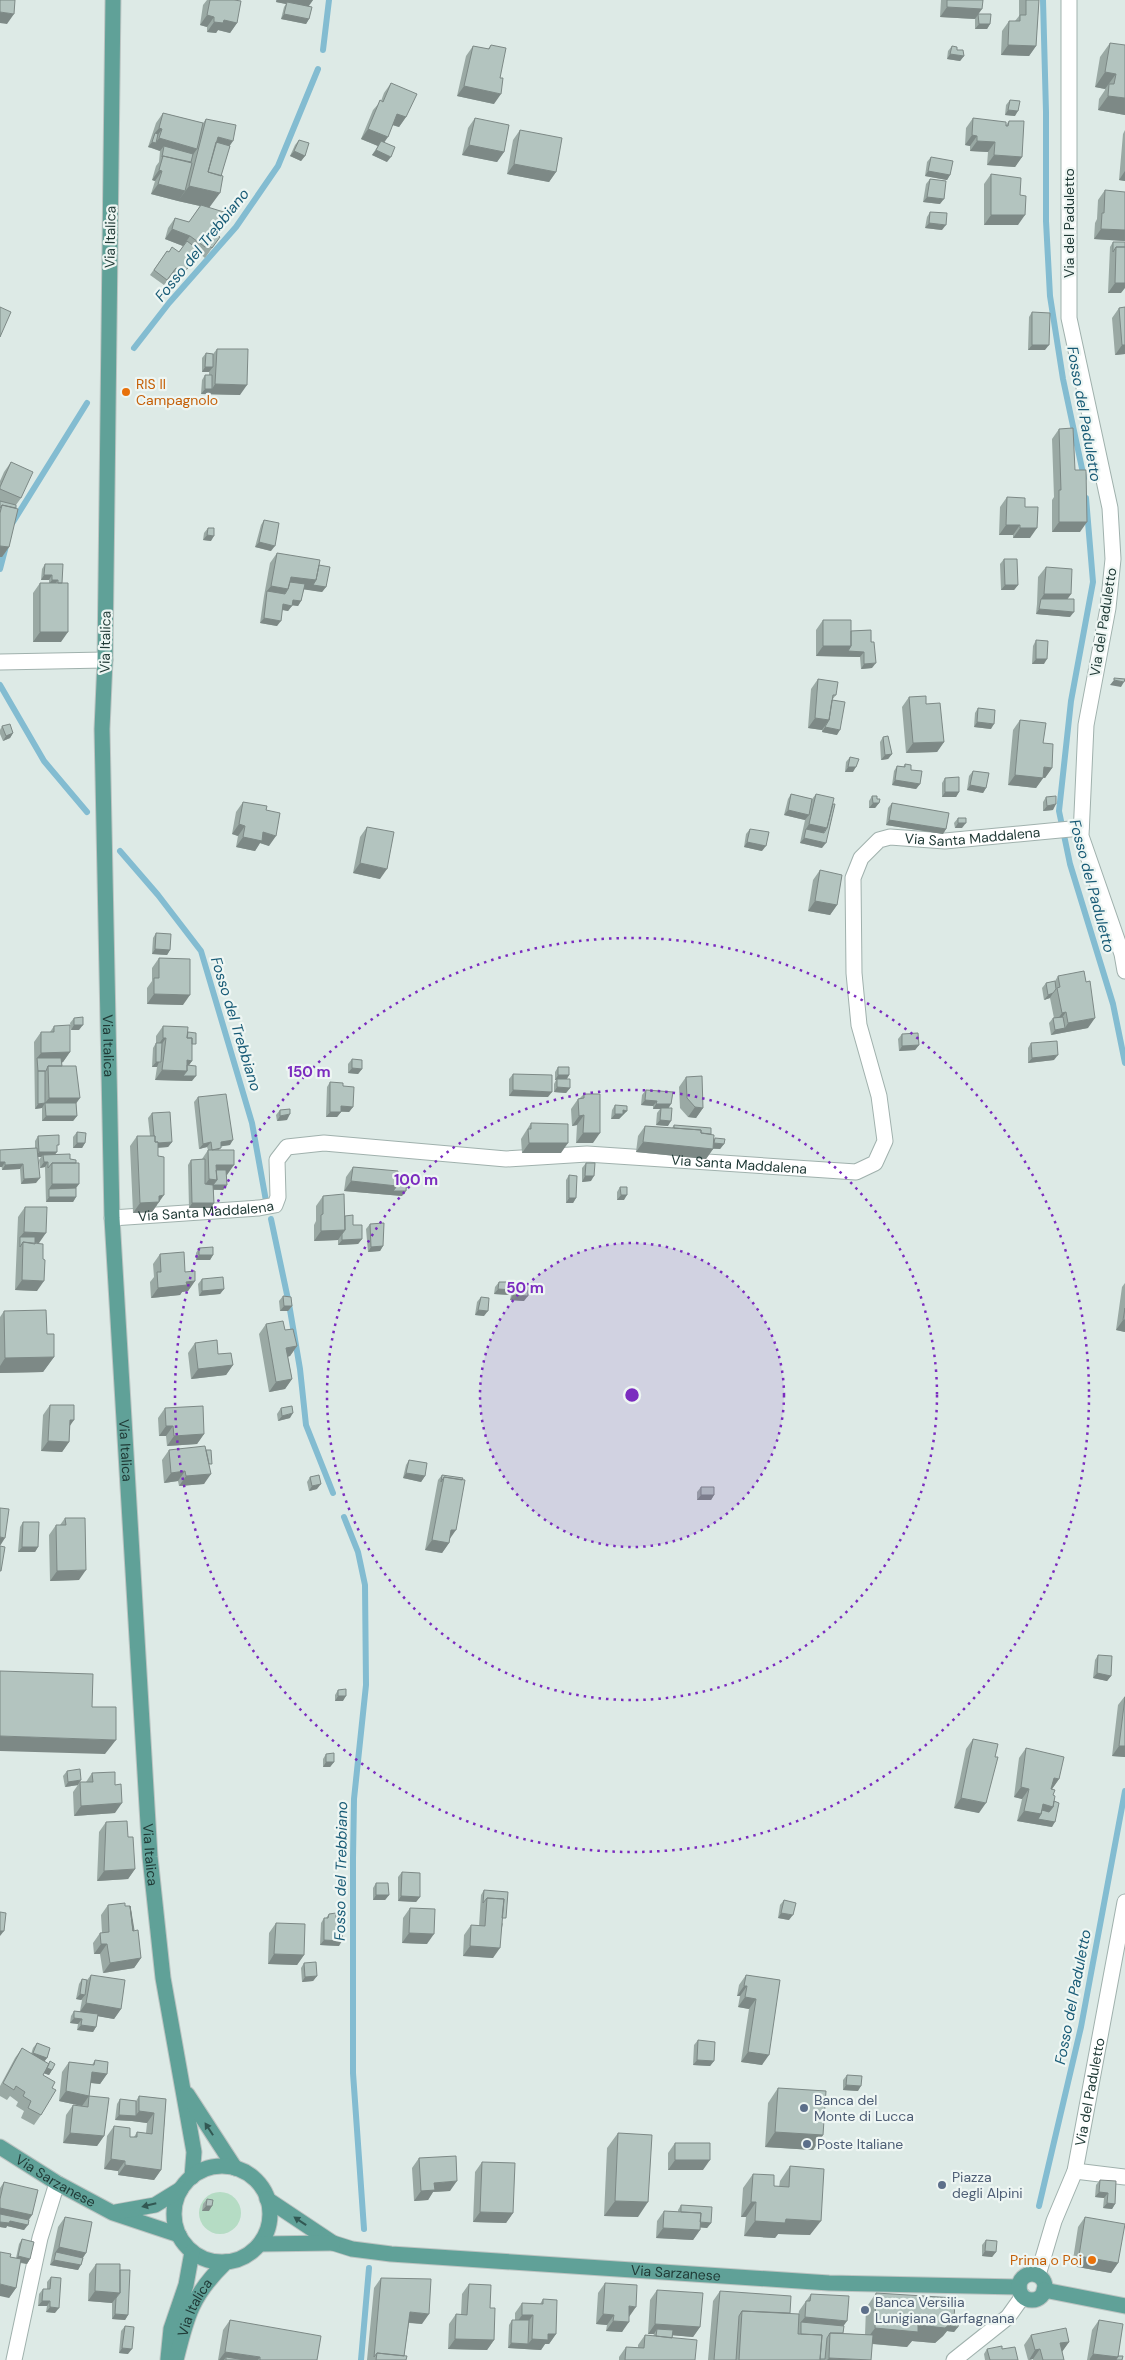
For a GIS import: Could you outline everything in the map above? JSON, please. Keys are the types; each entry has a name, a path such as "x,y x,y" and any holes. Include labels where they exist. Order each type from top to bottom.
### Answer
{"main road":[{"name":"Via Italica","path":"113,0 105,660 102,728 112,1218 150,1857 163,1978 194,2152 192,2177"},
{"name":"Via Italica","path":"183,2090 235,2168"},
{"name":"Via Sarzanese","path":"0,2147 57,2183 113,2213 178,2235"},
{"path":"113,2213 155,2205 181,2189 192,2177 212,2167 235,2168 255,2180 268,2199 333,2243"},
{"path":"181,2189 174,2211 178,2235 192,2252 208,2260 226,2262 245,2256 260,2244 269,2222 268,2199"},
{"path":"260,2244 333,2243"},
{"name":"Via Sarzanese","path":"333,2243 352,2250 391,2254 829,2283 1021,2292 1034,2300 1041,2297 1044,2290"},
{"name":"Via Italica","path":"168,2360 170,2329 186,2285 192,2252"},
{"name":"Via Italica","path":"176,2360 186,2316 194,2300 206,2282 226,2262"},
{"path":"1021,2292 1026,2276 1038,2276 1044,2282 1044,2290 1125,2306"}],"street":[{"name":"Via del Paduletto","path":"1069,0 1069,318 1110,508 1113,559 1108,608 1069,829 1081,836 1122,954 1125,971"},
{"path":"0,662 105,660"},
{"name":"Via Santa Maddalena","path":"112,1218 259,1208 275,1205 278,1197 277,1160 287,1146 324,1143 506,1159 587,1154 856,1172 875,1162 885,1141 879,1096 859,1025 854,973 853,878 861,858 879,840 890,837 945,841 1069,829"},
{"name":"Via del Paduletto","path":"1038,2276 1054,2221 1074,2171 1125,1902"},
{"path":"1074,2171 1125,2177"},
{"path":"14,2360 40,2238 57,2183"},
{"path":"954,2360 1008,2317 1021,2292"}],"green space":[{"path":"224,2192 232,2195 238,2201 241,2213 238,2225 232,2231 216,2234 208,2231 202,2225 199,2209 202,2201 208,2195"}],"building":[{"path":"0,0 15,0 14,14 0,12"},
{"path":"210,0 241,1 237,23 224,20 223,23 214,22 214,17 207,15"},
{"path":"947,0 983,0 982,9 947,7"},
{"path":"1026,0 1039,0 1036,46 1008,45 1009,21 1020,21 1020,15 1026,15"},
{"path":"287,2 312,7 309,19 284,14"},
{"path":"978,14 991,14 990,24 979,24"},
{"path":"1110,43 1125,45 1125,98 1108,96 1109,84 1114,84 1116,74 1105,72"},
{"path":"491,45 506,48 500,78 503,78 501,94 464,86 473,46 489,49"},
{"path":"952,46 957,47 957,50 963,50 964,56 950,54"},
{"path":"391,83 417,94 406,117 397,114 388,137 368,129 380,100 383,102"},
{"path":"1010,100 1020,101 1018,111 1008,110"},
{"path":"163,113 203,123 197,149 159,138 162,129 159,128"},
{"path":"475,118 509,125 504,152 469,145"},
{"path":"973,118 1006,122 1006,126 1008,126 1009,121 1024,121 1022,157 994,155 995,142 977,141 977,136 972,135"},
{"path":"206,119 236,125 233,141 218,137 208,172 223,176 220,193 189,186"},
{"path":"520,130 562,138 556,172 514,164"},
{"path":"155,133 158,134 156,143 152,142"},
{"path":"299,140 309,143 305,156 294,151"},
{"path":"381,141 395,147 391,157 376,150"},
{"path":"216,142 230,146 221,176 208,172"},
{"path":"164,146 193,154 191,162 162,157"},
{"path":"163,156 192,163 185,191 158,184 162,171 159,170"},
{"path":"931,157 953,161 950,175 928,171"},
{"path":"991,174 1021,178 1020,195 1026,196 1025,215 991,215"},
{"path":"930,179 946,181 944,199 927,197"},
{"path":"1105,190 1125,192 1125,230 1101,229"},
{"path":"201,205 227,213 220,224 223,227 217,235 220,237 212,248 207,244 205,247 190,236 172,229 175,218 189,222"},
{"path":"930,212 947,213 946,225 929,223"},
{"path":"187,241 200,251 184,273 176,268 167,280 154,270 167,251 169,252 172,247 179,252"},
{"path":"1113,242 1125,242 1125,247 1116,247 1113,252"},
{"path":"1116,247 1125,247 1125,283 1115,283"},
{"path":"0,307 11,312 0,337"},
{"path":"1125,307 1125,345 1122,345 1119,308"},
{"path":"1032,312 1050,313 1049,345 1032,345"},
{"path":"217,349 248,349 247,385 215,384"},
{"path":"206,353 213,354 213,367 205,367"},
{"path":"205,375 212,375 212,389 205,389"},
{"path":"1073,428 1075,470 1086,470 1087,522 1059,522 1059,490 1061,490 1059,429"},
{"path":"11,462 33,472 21,498 0,489"},
{"path":"1007,497 1025,498 1025,507 1038,507 1037,528 1020,528 1020,525 1006,525"},
{"path":"0,501 16,505 16,508 2,505 0,508"},
{"path":"2,505 18,509 9,547 0,546 0,513"},
{"path":"264,520 279,523 275,546 259,542"},
{"path":"208,528 214,528 214,536 207,535"},
{"path":"277,553 320,560 316,580 291,577 288,589 271,586"},
{"path":"1004,559 1017,559 1018,585 1005,585"},
{"path":"45,564 63,564 62,583 58,583 58,580 52,580 52,575 44,575"},
{"path":"319,565 330,567 326,587 313,585"},
{"path":"1046,567 1072,569 1071,594 1044,594"},
{"path":"290,582 305,584 301,601 293,600 292,606 283,604 281,621 264,618 267,591 285,594"},
{"path":"40,583 68,583 68,632 40,632"},
{"path":"1041,599 1074,599 1074,612 1039,609"},
{"path":"823,620 851,620 851,646 823,646"},
{"path":"871,630 871,642 874,642 876,663 864,664 864,652 848,651 851,646 851,631"},
{"path":"1036,640 1048,641 1047,659 1036,659"},
{"path":"1114,678 1125,679 1124,682 1114,680"},
{"path":"818,679 838,682 836,695 833,695 829,720 815,718"},
{"path":"926,696 926,704 940,703 944,742 913,743 909,697"},
{"path":"832,700 845,702 840,730 825,727 829,720"},
{"path":"978,708 995,710 994,724 977,722"},
{"path":"1020,720 1046,723 1043,743 1053,744 1052,768 1044,767 1043,778 1015,775"},
{"path":"10,724 13,733 6,736 2,726"},
{"path":"888,736 892,754 885,755 883,737"},
{"path":"850,757 859,759 856,767 848,767"},
{"path":"905,764 911,765 911,770 922,771 920,784 895,780 897,766 905,767"},
{"path":"973,771 989,773 986,788 970,785"},
{"path":"959,777 959,792 945,792 945,778"},
{"path":"791,794 812,799 809,815 788,810"},
{"path":"816,794 834,798 827,828 809,824"},
{"path":"872,796 877,796 877,799 880,799 879,803 873,803"},
{"path":"1056,796 1056,804 1047,806 1046,797"},
{"path":"243,802 267,806 266,810 280,813 276,836 263,832 262,841 243,837 245,826 239,824"},
{"path":"892,803 949,813 946,829 889,820"},
{"path":"833,804 835,804 826,843 804,838 806,829 824,833"},
{"path":"958,818 966,818 966,823 958,823"},
{"path":"367,827 394,832 387,869 360,863"},
{"path":"750,829 769,832 766,846 747,842"},
{"path":"820,870 842,875 837,905 815,901"},
{"path":"156,933 171,934 170,950 155,949"},
{"path":"159,958 190,959 190,995 154,994 154,978 159,978"},
{"path":"1084,971 1086,982 1090,981 1095,1018 1068,1023 1066,1012 1062,1013 1057,988 1060,987 1058,976"},
{"path":"1055,981 1056,989 1048,995 1046,983"},
{"path":"83,1017 83,1025 74,1025 74,1018"},
{"path":"1063,1017 1065,1028 1055,1030 1053,1018"},
{"path":"70,1025 70,1052 41,1053 41,1032 54,1032 54,1026"},
{"path":"163,1026 188,1027 187,1038 192,1038 192,1061 187,1060 187,1071 162,1070 166,1038 163,1038"},
{"path":"188,1032 196,1033 196,1044 192,1044 192,1038 187,1038"},
{"path":"918,1033 919,1045 902,1046 902,1034"},
{"path":"1057,1041 1058,1055 1032,1058 1031,1043"},
{"path":"156,1043 162,1043 161,1062 156,1062"},
{"path":"37,1058 61,1058 62,1066 48,1066 46,1071 38,1071"},
{"path":"352,1059 362,1060 362,1069 352,1068"},
{"path":"187,1065 196,1066 196,1076 183,1076 187,1071"},
{"path":"48,1066 76,1066 80,1098 49,1098"},
{"path":"558,1067 569,1067 569,1075 558,1075"},
{"path":"38,1071 45,1071 45,1103 38,1104"},
{"path":"513,1074 552,1075 552,1092 513,1090"},
{"path":"702,1076 703,1108 695,1107 687,1098 686,1077"},
{"path":"557,1079 570,1079 570,1088 557,1087"},
{"path":"330,1082 343,1083 343,1086 354,1087 353,1107 341,1106 341,1112 330,1112"},
{"path":"646,1090 673,1092 671,1104 656,1104 657,1101 645,1100"},
{"path":"226,1094 233,1140 221,1142 221,1148 212,1150 211,1142 203,1144 198,1097"},
{"path":"584,1094 600,1094 600,1133 583,1133 584,1115 579,1116 578,1099 584,1098"},
{"path":"45,1103 76,1103 77,1116 46,1116"},
{"path":"615,1105 627,1106 627,1111 623,1110 623,1114 615,1114"},
{"path":"661,1108 672,1108 671,1121 660,1120"},
{"path":"290,1109 290,1114 280,1116 280,1110"},
{"path":"170,1112 172,1142 155,1142 152,1113"},
{"path":"531,1123 568,1124 568,1143 529,1143 528,1129 531,1129"},
{"path":"674,1125 711,1128 711,1134 701,1133 701,1130 674,1128"},
{"path":"645,1126 701,1130 701,1133 714,1135 713,1149 643,1142"},
{"path":"77,1132 86,1133 85,1143 77,1143"},
{"path":"59,1135 57,1152 39,1152 38,1136"},
{"path":"137,1136 155,1136 155,1142 158,1142 158,1156 164,1157 164,1195 159,1196 159,1202 140,1203"},
{"path":"715,1138 725,1139 724,1144 714,1143"},
{"path":"37,1148 40,1178 24,1179 23,1164 5,1165 5,1162 0,1162 0,1150"},
{"path":"208,1150 234,1150 234,1165 216,1165 217,1180 209,1179"},
{"path":"70,1154 70,1159 76,1160 76,1163 52,1163 48,1168 48,1162 44,1162 43,1155"},
{"path":"205,1159 205,1184 213,1185 214,1203 192,1203 191,1160"},
{"path":"52,1163 79,1163 79,1184 52,1184"},
{"path":"586,1163 595,1163 594,1176 585,1176"},
{"path":"353,1167 398,1171 397,1186 351,1181"},
{"path":"216,1170 226,1170 227,1185 213,1185 217,1180"},
{"path":"569,1175 577,1176 576,1198 569,1198"},
{"path":"398,1177 407,1177 406,1191 393,1191 397,1186"},
{"path":"620,1187 627,1187 627,1195 621,1195"},
{"path":"76,1188 76,1197 49,1197 49,1189"},
{"path":"344,1194 345,1230 321,1231 323,1196"},
{"path":"25,1207 47,1207 46,1233 24,1232"},
{"path":"353,1215 353,1225 362,1225 362,1239 342,1240 342,1234 345,1230 345,1216"},
{"path":"384,1223 383,1246 371,1247 370,1224"},
{"path":"20,1237 35,1237 35,1244 23,1242 20,1247"},
{"path":"23,1242 43,1244 43,1259 45,1260 44,1281 22,1280"},
{"path":"213,1247 213,1255 199,1255 199,1248"},
{"path":"184,1252 185,1272 195,1271 195,1281 186,1282 187,1285 158,1288 157,1272 161,1272 160,1254"},
{"path":"223,1277 224,1289 202,1291 202,1279"},
{"path":"499,1282 514,1282 513,1287 528,1287 528,1296 513,1295 514,1290 498,1289"},
{"path":"283,1296 291,1297 292,1306 284,1306"},
{"path":"481,1297 489,1298 488,1311 478,1310"},
{"path":"46,1310 47,1334 54,1334 54,1357 5,1358 4,1311"},
{"path":"283,1321 285,1330 293,1329 297,1346 286,1348 292,1379 276,1382 266,1324"},
{"path":"217,1340 218,1354 231,1353 233,1365 198,1369 195,1343"},
{"path":"50,1405 74,1405 74,1420 70,1420 69,1442 48,1441"},
{"path":"203,1406 204,1434 174,1436 173,1426 166,1426 165,1408"},
{"path":"292,1406 293,1413 282,1416 281,1408"},
{"path":"205,1446 211,1474 186,1476 185,1471 171,1473 169,1450"},
{"path":"206,1450 211,1450 212,1464 209,1464"},
{"path":"409,1460 427,1463 425,1476 406,1473"},
{"path":"319,1475 321,1484 312,1486 310,1477"},
{"path":"442,1475 463,1478 462,1480 444,1477 441,1482"},
{"path":"444,1477 465,1480 456,1530 451,1530 449,1543 432,1540"},
{"path":"701,1487 714,1487 714,1495 701,1495"},
{"path":"0,1508 9,1509 5,1538 0,1537"},
{"path":"65,1518 85,1518 86,1570 57,1571 56,1525 66,1525"},
{"path":"23,1522 39,1522 38,1547 22,1547"},
{"path":"0,1546 5,1547 1,1571 0,1571"},
{"path":"1098,1655 1112,1656 1111,1676 1097,1673"},
{"path":"0,1671 93,1674 92,1707 116,1707 116,1740 0,1736"},
{"path":"346,1689 346,1696 338,1696 338,1690"},
{"path":"1125,1697 1125,1746 1119,1746"},
{"path":"973,1739 998,1744 995,1757 998,1757 986,1803 961,1798"},
{"path":"1026,1748 1064,1757 1059,1779 1054,1778 1051,1789 1055,1790 1053,1807 1043,1804 1041,1814 1024,1811 1029,1789 1021,1787"},
{"path":"334,1753 334,1762 326,1762 326,1754"},
{"path":"80,1769 81,1780 68,1782 67,1771"},
{"path":"115,1772 115,1785 121,1784 122,1803 81,1806 80,1782 93,1782 92,1773"},
{"path":"1054,1801 1059,1803 1055,1822 1038,1819 1042,1810 1049,1812 1053,1807"},
{"path":"127,1821 128,1837 133,1837 135,1869 104,1871 106,1822"},
{"path":"402,1872 420,1873 420,1897 401,1896"},
{"path":"376,1883 388,1883 389,1895 376,1895"},
{"path":"484,1890 508,1892 506,1918 502,1918 504,1899 487,1898 483,1903"},
{"path":"487,1898 504,1899 500,1948 470,1946 471,1925 485,1926"},
{"path":"784,1900 796,1903 793,1915 781,1913"},
{"path":"125,1903 125,1906 130,1906 133,1931 138,1930 141,1958 110,1963 107,1944 101,1944 100,1933 109,1932 108,1905"},
{"path":"410,1908 435,1909 434,1934 409,1933"},
{"path":"0,1912 6,1913 4,1931 0,1931"},
{"path":"336,1913 336,1919 344,1919 342,1941 324,1940 324,1918 328,1918 329,1914"},
{"path":"276,1923 305,1924 304,1955 274,1954"},
{"path":"316,1962 317,1976 305,1977 304,1963"},
{"path":"91,1975 125,1980 121,2009 86,2003"},
{"path":"746,1975 780,1980 769,2055 748,2052 756,1999 745,1997"},
{"path":"82,1979 87,1980 85,1995 80,1994"},
{"path":"74,2011 98,2014 96,2027 81,2025 82,2019 74,2018"},
{"path":"698,2040 715,2042 714,2061 697,2060"},
{"path":"37,2043 50,2048 47,2058 33,2053"},
{"path":"22,2048 49,2064 43,2075 55,2082 52,2088 56,2090 41,2115 28,2108 31,2101 23,2096 25,2092 16,2086 14,2090 3,2083"},
{"path":"95,2060 108,2062 107,2074 92,2072 89,2096 66,2091 69,2062 94,2065"},
{"path":"50,2061 55,2064 52,2070 47,2068"},
{"path":"847,2075 862,2076 861,2086 846,2085"},
{"path":"778,2088 826,2091 823,2135 775,2132"},
{"path":"89,2096 109,2098 104,2136 70,2133 73,2105 88,2107"},
{"path":"139,2096 166,2099 161,2170 125,2165 125,2161 111,2159 114,2126 130,2128 130,2137 137,2137 137,2132 152,2134 154,2113 139,2111"},
{"path":"120,2099 136,2101 136,2116 119,2115"},
{"path":"618,2133 652,2135 648,2202 615,2201"},
{"path":"675,2143 710,2143 710,2160 675,2160"},
{"path":"456,2156 457,2181 434,2183 435,2190 421,2191 419,2158"},
{"path":"482,2162 515,2163 513,2213 480,2212"},
{"path":"790,2166 824,2169 821,2221 786,2219 785,2223 755,2221 756,2202 751,2202 753,2174 774,2175 774,2186 789,2187"},
{"path":"1100,2180 1116,2181 1115,2204 1107,2203 1108,2193 1099,2192"},
{"path":"4,2182 38,2190 32,2215 0,2208"},
{"path":"207,2199 213,2200 212,2206 206,2206"},
{"path":"681,2205 712,2207 711,2223 700,2222 701,2213 681,2212"},
{"path":"664,2211 701,2213 700,2230 663,2228"},
{"path":"0,2214 29,2220 28,2225 10,2221 9,2223 0,2222"},
{"path":"65,2217 92,2222 86,2253 59,2247"},
{"path":"1085,2217 1125,2224 1118,2263 1079,2256"},
{"path":"22,2239 34,2242 30,2259 18,2256"},
{"path":"986,2240 997,2241 996,2252 985,2251"},
{"path":"0,2252 11,2254 10,2257 21,2259 16,2288 0,2284"},
{"path":"56,2252 83,2258 81,2265 54,2260"},
{"path":"96,2264 120,2264 120,2293 95,2291"},
{"path":"120,2270 130,2270 128,2315 115,2314 116,2298 120,2293"},
{"path":"51,2277 61,2278 59,2308 50,2307 50,2301 42,2301 43,2289 50,2289"},
{"path":"381,2278 431,2279 429,2314 410,2312 404,2356 377,2353 374,2357"},
{"path":"605,2283 637,2285 636,2307 629,2306 629,2322 613,2321 614,2315 603,2314"},
{"path":"469,2284 491,2285 490,2308 495,2308 494,2340 455,2339 456,2314 467,2315"},
{"path":"657,2290 703,2293 700,2327 655,2324"},
{"path":"720,2291 791,2296 790,2313 742,2311 739,2316 736,2360 714,2360"},
{"path":"876,2293 955,2298 954,2321 945,2328 918,2325 918,2332 875,2328"},
{"path":"811,2294 849,2296 847,2321 805,2317 806,2301 810,2301"},
{"path":"543,2299 557,2300 556,2334 548,2334 548,2340 532,2339 533,2315 522,2315 522,2303 543,2304"},
{"path":"742,2311 799,2314 798,2334 822,2335 820,2360 739,2360"},
{"path":"954,2317 959,2317 958,2327 950,2326 954,2321"},
{"path":"230,2320 321,2336 317,2360 260,2360 260,2357 225,2352"},
{"path":"512,2320 529,2320 528,2344 511,2343"},
{"path":"1099,2320 1123,2324 1118,2357 1093,2354"},
{"path":"801,2322 844,2326 843,2333 830,2333 827,2338 825,2359 820,2359 822,2335 801,2334"},
{"path":"125,2326 134,2327 132,2349 122,2348"},
{"path":"1066,2328 1069,2342 1060,2343 1064,2360 1043,2360 1040,2349 1035,2350 1031,2335"},
{"path":"657,2329 673,2330 672,2338 656,2336"},
{"path":"830,2333 873,2335 871,2360 829,2358"},
{"path":"645,2335 697,2340 695,2360 625,2360 626,2347 644,2348"},
{"path":"1002,2346 1002,2349 1015,2347 1018,2360 990,2360 987,2349"},
{"path":"377,2353 407,2356 406,2360 376,2360"},
{"path":"1118,2356 1123,2356 1122,2360 1116,2360"},
{"path":"226,2357 245,2360 226,2360"}],"waterway":[{"name":"Fosso del Trebbiano","path":"323,50 329,0"},
{"name":"Fosso del Paduletto","path":"1043,0 1046,221 1050,296 1063,379 1084,478"},
{"name":"Fosso del Trebbiano","path":"134,348 169,303 236,227 278,166 318,69"},
{"name":"Fosso del Trebbiano","path":"13,522 87,403"},
{"name":"Fosso del Paduletto","path":"1086,498 1093,582 1071,701 1059,811 1070,864 1113,1004 1125,1063"},
{"name":"Fosso del Trebbiano","path":"0,569 6,546"},
{"name":"Fosso del Trebbiano","path":"0,685 44,761 87,812"},
{"name":"Fosso del Trebbiano","path":"120,851 158,895 201,951 252,1123 266,1201"},
{"name":"Fosso del Trebbiano","path":"271,1219 289,1304 300,1369 306,1425 333,1493"},
{"name":"Fosso del Trebbiano","path":"344,1517 358,1552 365,1585 366,1685 354,1799 353,1858 353,2073 364,2229"},
{"name":"Fosso del Paduletto","path":"1039,2206 1081,2027 1125,1791"},
{"name":"Fosso del Trebbiano","path":"361,2360 369,2268"}],"place":[{"name":"RIS Il Campagnolo","path":"126,392"},
{"name":"Banca del Monte di Lucca","path":"804,2108"},
{"name":"Poste Italiane","path":"807,2144"},
{"name":"Piazza degli Alpini","path":"942,2185"},
{"name":"Prima o Poi","path":"1092,2260"},
{"name":"Banca Versilia Lunigiana Garfagnana","path":"865,2310"}]}
